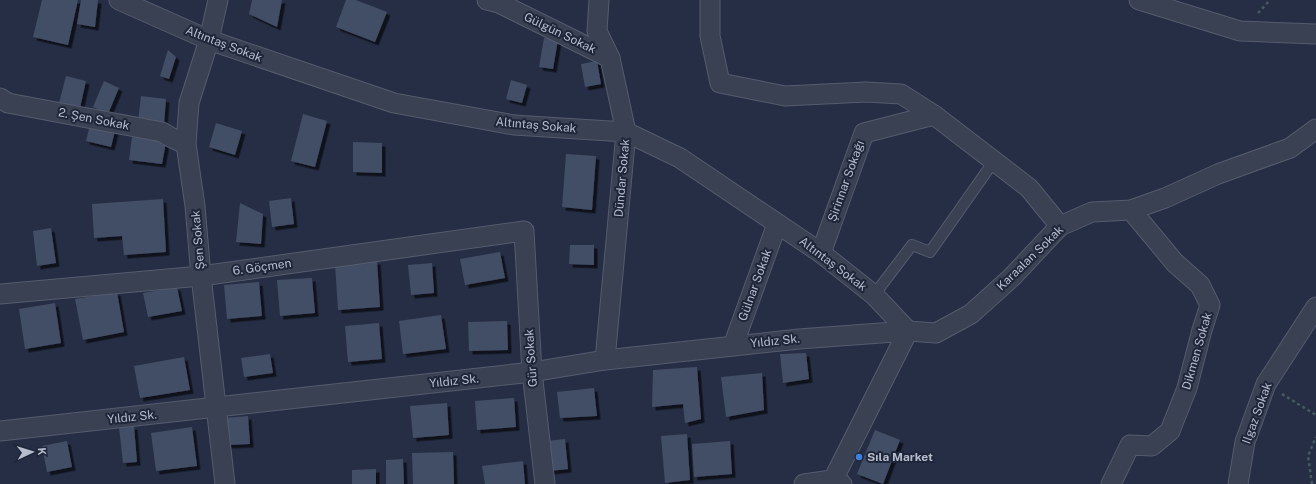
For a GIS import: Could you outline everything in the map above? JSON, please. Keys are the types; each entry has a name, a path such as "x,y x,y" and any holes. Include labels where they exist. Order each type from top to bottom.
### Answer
{"street":[{"name":"Altıntaş Sokak","path":"119,0 209,40 394,103 514,125 626,132 680,158 821,253 874,295 908,331"},
{"name":"Şen Sokak","path":"218,0 209,40 189,103 186,144 195,206 201,276 226,484"},
{"name":"Gülgün Sokak","path":"487,0 498,3 610,58"},
{"name":"Dündar Sokak","path":"599,0 596,31 610,58 626,132 605,360"},
{"path":"710,0 710,36 720,83 785,96 866,92 901,94 934,116 1029,188 1060,226"},
{"path":"1139,0 1240,31 1316,34"},
{"name":"2. Şen Sokak","path":"0,98 8,103 162,132 186,144"},
{"name":"Şirinnar Sokağı","path":"821,253 864,133 934,116"},
{"name":"Karaalan Sokak","path":"908,331 936,333 971,314 1012,277 1060,226 1092,212 1131,210 1165,198 1218,174 1290,148 1316,129"},
{"name":"Dikmen Sokak","path":"1111,484 1130,445 1152,446 1170,431 1187,388 1210,305 1200,285 1175,264 1131,210"},
{"name":"Gülnar Sokak","path":"733,346 777,224"},
{"name":"6. Göçmen","path":"0,294 201,276 524,231"},
{"name":"Gür Sokak","path":"524,231 532,372 545,484"},
{"name":"Ilgaz Sokak","path":"1238,484 1246,442 1266,384 1316,307"},
{"path":"804,484 835,483 908,331"},
{"name":"Yıldız Sk.","path":"0,431 532,372 605,360 799,339 908,331"}],"lane":[{"path":"874,295 912,245 930,252 994,161"}],"path":[{"path":"1266,384 1316,415"},
{"path":"1312,484 1308,456 1316,437"}],"building":[{"path":"42,0 78,0 68,45 33,37"},
{"path":"81,0 98,0 95,27 77,24"},
{"path":"252,0 282,0 277,27 249,14"},
{"path":"346,0 356,0 387,12 375,42 336,27"},
{"path":"544,38 558,40 553,69 539,67"},
{"path":"168,50 176,57 169,79 160,76"},
{"path":"597,61 601,84 585,87 581,64"},
{"path":"66,76 86,81 80,108 59,103"},
{"path":"511,80 527,85 522,103 506,99"},
{"path":"104,81 119,88 108,114 93,107"},
{"path":"141,96 166,99 164,124 138,121"},
{"path":"303,114 327,121 315,167 291,161"},
{"path":"216,123 242,131 235,155 209,147"},
{"path":"90,125 115,131 111,147 86,141"},
{"path":"132,137 166,142 162,164 129,160"},
{"path":"353,142 382,143 382,173 353,172"},
{"path":"566,154 596,156 592,210 562,207"},
{"path":"291,198 294,224 272,227 269,201"},
{"path":"163,199 166,252 124,255 122,236 94,238 92,204"},
{"path":"240,203 263,214 261,244 236,242"},
{"path":"51,228 56,263 37,266 33,231"},
{"path":"570,245 594,245 594,265 569,264"},
{"path":"500,252 505,278 465,285 460,259"},
{"path":"377,261 380,307 338,310 335,264"},
{"path":"432,263 434,293 411,295 408,265"},
{"path":"312,278 315,313 280,316 277,280"},
{"path":"259,282 262,316 227,319 224,285"},
{"path":"177,287 182,311 148,317 143,293"},
{"path":"117,292 124,332 83,340 75,299"},
{"path":"55,303 61,343 25,349 19,309"},
{"path":"441,315 446,349 403,354 399,321"},
{"path":"507,321 508,350 469,351 468,322"},
{"path":"379,323 382,359 348,362 345,326"},
{"path":"806,353 809,379 783,383 780,354"},
{"path":"270,354 273,373 244,377 241,358"},
{"path":"184,357 190,390 140,398 134,366"},
{"path":"697,367 701,419 685,423 683,404 652,407 653,370"},
{"path":"762,373 764,410 726,417 721,377"},
{"path":"594,388 597,416 560,418 557,392"},
{"path":"514,398 516,427 477,430 475,401"},
{"path":"447,403 449,435 413,438 410,406"},
{"path":"248,416 250,444 226,445 224,418"},
{"path":"134,426 137,462 123,463 119,427"},
{"path":"192,427 197,466 156,471 151,433"},
{"path":"875,430 900,440 883,484 857,474"},
{"path":"687,434 690,480 665,483 661,436"},
{"path":"565,439 568,469 550,471 547,441"},
{"path":"67,441 72,467 47,472 42,446"},
{"path":"730,441 732,474 694,477 692,444"},
{"path":"453,452 454,484 413,484 412,453"},
{"path":"403,459 404,484 386,484 386,460"},
{"path":"523,461 525,484 485,484 482,466"},
{"path":"376,469 376,484 352,484 352,470"}],"place":[{"name":"Sıla Market","path":"859,457"}]}
